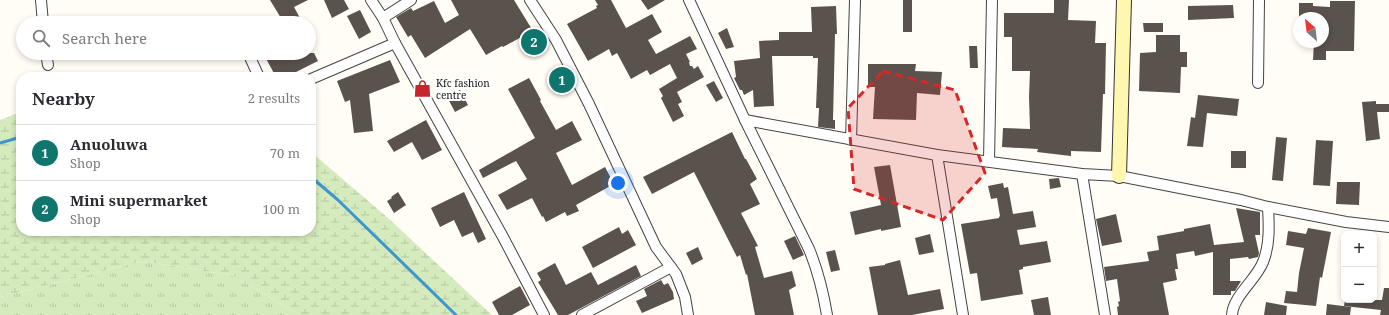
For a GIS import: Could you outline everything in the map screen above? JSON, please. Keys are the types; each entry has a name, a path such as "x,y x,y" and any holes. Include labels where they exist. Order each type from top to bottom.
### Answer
{"street":[{"path":"41,0 42,16"},
{"path":"371,0 503,236 544,315"},
{"path":"382,18 411,0"},
{"path":"530,0 556,40 589,104 656,247 676,274 685,297 688,315"},
{"path":"689,0 745,120 815,263 824,292 827,315"},
{"path":"851,140 855,0"},
{"path":"989,161 992,0"},
{"path":"1119,176 1124,0"},
{"path":"1258,83 1259,0"},
{"path":"316,77 395,43"},
{"path":"47,60 48,65"},
{"path":"251,60 257,72"},
{"path":"745,120 937,155 1082,174 1119,176 1346,222 1389,227"},
{"path":"937,155 963,315"},
{"path":"1082,174 1105,315"},
{"path":"1232,315 1236,301 1247,288 1263,263 1269,236 1268,207"},
{"path":"582,315 671,267"}],"highlighted area":[{"path":"883,71 955,90 985,173 943,220 854,189 848,108"}],"green space":[{"path":"16,114 16,236 316,236 316,156 388,218 492,315 299,315 235,276 143,261 0,297 0,120"},
{"path":"143,261 235,276 299,315 0,315 0,297"}],"building":[{"path":"270,0 308,0 294,7 299,16 280,16"},
{"path":"324,0 344,0 349,9 332,18"},
{"path":"451,0 514,0 533,31 486,55 470,29 425,58 411,35 408,37 396,17 411,8 413,11 434,1 445,23 459,15"},
{"path":"595,0 611,0 626,28 652,14 662,32 648,40 656,54 690,36 697,49 686,54 690,62 690,66 694,69 698,66 704,77 677,92 682,102 678,104 684,116 673,122 661,98 663,96 659,89 677,78 670,64 650,75 647,70 631,79 617,53 612,56 609,49 588,61 567,24 597,8 596,6 598,5"},
{"path":"641,0 665,0 648,10"},
{"path":"903,0 912,0 912,32 903,32"},
{"path":"1054,0 1069,0 1068,20 1096,21 1095,43 1106,43 1105,94 1103,94 1101,152 1071,151 1071,156 1037,152 1038,149 1002,147 1003,128 1030,129 1030,71 1012,71 1012,37 1004,37 1004,13 1054,13"},
{"path":"1330,1 1355,1 1354,51 1326,51 1326,60 1313,60 1314,48 1329,48 1329,12 1299,12 1299,3 1313,3 1313,6 1330,7"},
{"path":"1233,5 1234,18 1188,20 1188,6"},
{"path":"836,6 837,34 835,34 833,120 835,120 835,129 818,127 819,108 816,108 818,58 813,58 813,56 772,56 774,106 754,107 753,90 744,95 734,78 736,77 734,61 760,58 759,41 779,40 779,32 812,32 811,7"},
{"path":"360,10 371,32 359,39 347,16"},
{"path":"1143,23 1163,23 1163,32 1144,32"},
{"path":"727,28 734,47 726,49 718,33"},
{"path":"1156,35 1180,35 1180,52 1187,52 1187,67 1181,67 1180,93 1139,91 1140,53 1156,52"},
{"path":"969,46 977,46 978,68 970,68"},
{"path":"316,57 318,61 296,72 273,72 267,60 316,60"},
{"path":"390,60 400,82 369,94 373,131 354,133 350,100 345,102 337,81"},
{"path":"868,64 916,64 915,71 942,72 940,95 917,93 916,120 873,119 875,87 868,87"},
{"path":"529,78 556,130 572,121 582,140 556,153 572,185 605,167 614,184 576,205 579,211 567,216 565,212 546,222 532,198 507,210 498,195 527,179 516,161 483,178 479,170 535,138 508,89"},
{"path":"714,81 723,98 716,102 706,85"},
{"path":"460,90 468,105 455,112 447,97"},
{"path":"1198,95 1239,99 1237,116 1207,113 1203,147 1187,146 1191,117 1195,118"},
{"path":"1376,101 1376,104 1389,104 1389,112 1377,112 1380,139 1366,141 1362,102"},
{"path":"426,120 442,150 422,160 412,142 394,152 387,141"},
{"path":"732,132 745,159 757,179 750,184 760,204 741,213 758,246 755,247 764,278 792,271 796,286 789,290 794,315 755,315 747,274 746,275 740,255 737,257 694,172 652,194 643,177"},
{"path":"1276,137 1287,138 1283,181 1272,180"},
{"path":"1316,140 1333,141 1330,186 1313,185"},
{"path":"1231,151 1246,151 1246,168 1231,168"},
{"path":"890,165 901,227 881,231 881,229 855,235 850,212 881,205 874,167"},
{"path":"1059,178 1061,187 1050,189 1049,179"},
{"path":"1337,182 1360,182 1359,205 1336,204"},
{"path":"1003,183 1004,188 1008,187 1013,214 1033,211 1036,227 1017,230 1020,245 1047,241 1051,262 1023,267 1023,269 1019,270 1023,294 981,301 977,273 970,274 961,224 999,218 997,198 991,199 988,186"},
{"path":"398,192 406,205 394,213 387,201"},
{"path":"464,192 486,239 478,243 473,232 462,237 454,220 440,227 431,208"},
{"path":"1236,208 1260,212 1260,235 1255,235 1259,253 1258,257 1249,259 1248,257 1230,259 1230,281 1241,281 1235,291 1231,291 1231,295 1213,295 1213,252 1195,256 1194,251 1176,254 1178,269 1175,269 1177,280 1163,283 1169,315 1118,315 1117,307 1119,306 1118,302 1120,301 1117,279 1106,281 1104,267 1149,261 1147,252 1159,250 1157,236 1210,224 1214,245 1244,242"},
{"path":"1116,214 1122,242 1102,246 1096,219"},
{"path":"619,227 622,234 628,230 636,245 593,268 582,247"},
{"path":"1308,228 1331,232 1322,278 1320,277 1316,306 1284,303 1286,291 1297,292 1304,248 1286,245 1288,231 1306,234"},
{"path":"930,234 934,252 919,255 915,238"},
{"path":"795,236 804,255 793,260 784,241"},
{"path":"698,247 703,259 692,265 686,253"},
{"path":"835,250 840,270 831,272 826,252"},
{"path":"900,260 908,295 940,289 944,309 912,315 878,315 869,267 885,265"},
{"path":"555,263 566,285 591,272 598,285 636,265 641,276 568,315 558,315 538,282 541,280 537,273"},
{"path":"661,280 664,285 668,283 673,292 674,299 642,313 636,301 647,296 644,289"},
{"path":"520,286 530,305 512,315 499,315 492,302"},
{"path":"1384,288 1389,288 1389,315 1380,315 1381,310 1344,306 1344,303 1377,303 1377,300 1382,300"},
{"path":"1048,297 1051,315 1034,315 1031,300"},
{"path":"1266,302 1287,306 1286,315 1264,315"},
{"path":"1327,304 1351,307 1350,315 1326,315"}],"waterway":[{"path":"0,143 16,138"},
{"path":"316,181 338,200 456,315"}],"place":[{"name":"Mini supermarket","path":"534,42"},
{"name":"Anuoluwa","path":"562,80"},
{"name":"Kfc fashion centre","path":"423,89"}]}
